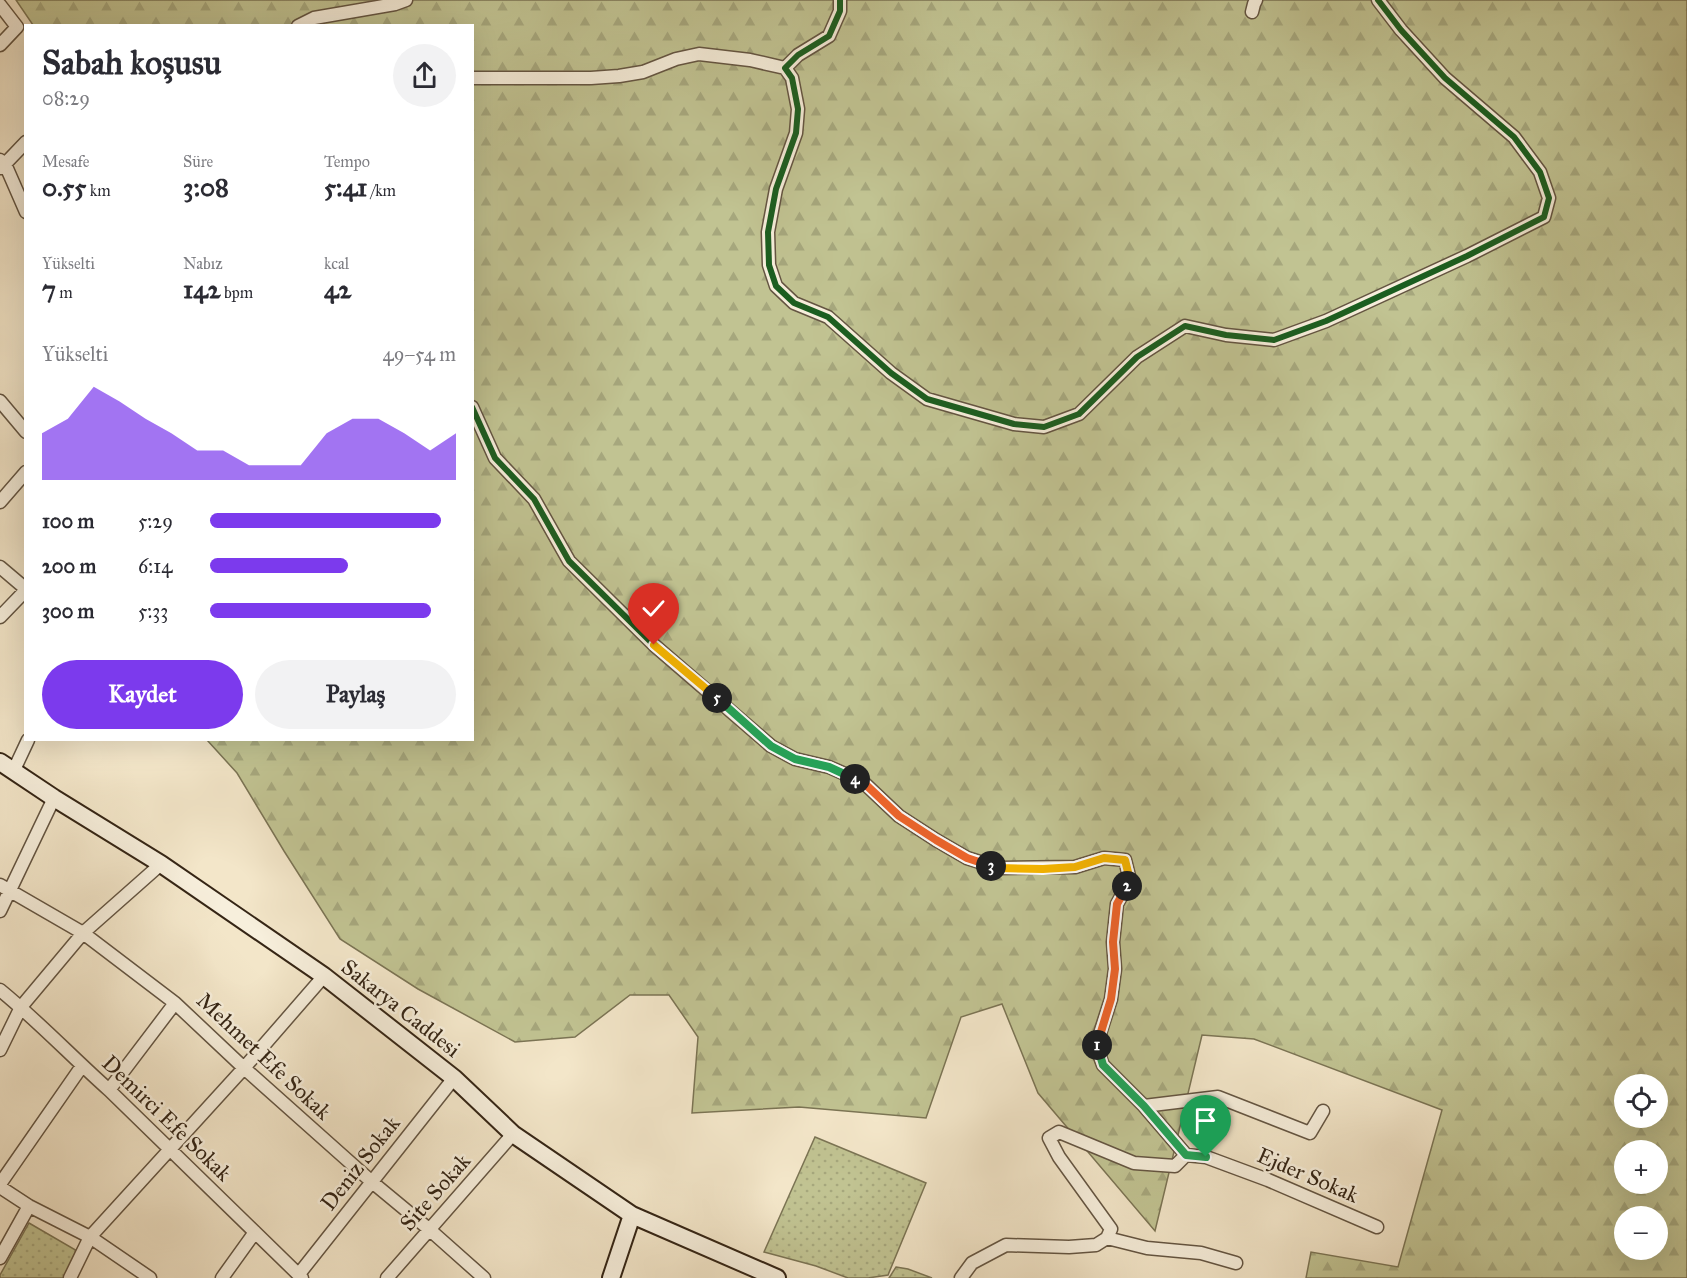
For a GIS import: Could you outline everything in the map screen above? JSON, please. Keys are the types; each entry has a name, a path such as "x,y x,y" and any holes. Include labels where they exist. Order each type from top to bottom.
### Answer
{"main road":[{"name":"Sakarya Caddesi","path":"6,767 161,864 324,976 454,1078 513,1134 632,1215 777,1278"},
{"path":"611,1278 632,1215"}],"street":[{"path":"302,24 314,18 395,4 406,0"},
{"path":"785,68 798,55 829,36 840,11 840,0"},
{"path":"474,78 619,76 643,72 676,59 699,54 750,60 785,68 792,78 798,109 796,133 776,189 768,232 769,265 776,286 794,303 828,317 891,373 927,399 1014,424 1044,427 1079,414 1137,357 1185,326 1226,335 1274,340 1326,321 1544,218 1549,198 1540,172 1515,137 1445,78 1401,30 1378,0"},
{"path":"0,5 17,27 0,45"},
{"path":"24,144 2,165 24,208"},
{"path":"0,401 24,430"},
{"path":"474,411 495,458 534,499 569,561 654,645 771,746 795,759 829,767 863,782 899,816 967,858 999,868 1075,867 1104,858 1125,860 1130,880 1117,904 1113,942 1115,969 1111,999 1096,1046 1103,1065 1144,1106 1186,1155 1175,1166 1134,1163 1059,1132 1049,1138 1059,1157 1111,1229 1107,1238 1096,1245 1069,1247 1006,1245 972,1263 961,1278"},
{"path":"0,502 24,474"},
{"path":"0,567 24,587"},
{"path":"0,617 24,591"},
{"path":"6,767 27,741"},
{"path":"0,911 5,888 54,798"},
{"path":"0,1050 21,1007 83,933 161,864"},
{"name":"Mehmet Efe Sokak","path":"5,888 83,933 175,1003 372,1182 484,1278"},
{"path":"70,1278 90,1237 244,1068 324,976"},
{"name":"Demirci Efe Sokak","path":"0,990 109,1090 301,1276"},
{"path":"109,1090 175,1003"},
{"path":"82,1066 0,1185 28,1206 90,1237 150,1278"},
{"name":"Deniz Sokak","path":"301,1276 454,1078"},
{"path":"1144,1106 1218,1097 1310,1133 1323,1111"},
{"name":"Site Sokak","path":"387,1278 513,1134"},
{"name":"Ejder Sokak","path":"1186,1155 1206,1157 1268,1180 1377,1227"},
{"path":"0,1258 28,1206"},
{"path":"222,1278 255,1232"},
{"path":"1107,1238 1147,1248 1201,1253 1236,1263"}],"green space":[{"path":"16,0 1687,0 1687,1278 1306,1278 1311,1252 1398,1267 1442,1110 1254,1039 1202,1035 1155,1231 1038,1093 1002,1004 961,1017 926,1118 799,1107 692,1113 698,1037 669,995 630,995 575,1037 515,1042 418,989 340,939 237,773 208,741 474,741 474,24 32,24"},
{"path":"815,1137 926,1183 888,1275 848,1278 816,1266 764,1252"},
{"path":"29,1223 79,1252 65,1278 0,1278"},
{"path":"896,1267 908,1269 932,1278 889,1278"}],"cycle path":[{"path":"840,0 840,11 829,36 798,55 785,68 792,78 798,109 796,133 776,189 768,232 769,265 776,286 794,303 828,317 891,373 927,399 1014,424 1044,427 1079,414 1137,357 1185,326 1226,335 1274,340 1326,321 1467,256 1544,217 1549,198 1540,172 1514,137 1445,78 1401,30 1378,0"},
{"path":"474,411 495,458 534,499 569,561 654,645 771,746 795,759 829,767 863,782 899,816 967,858 999,868 1075,867 1104,858 1125,860 1130,880 1117,904 1113,942 1115,969 1111,999 1096,1046 1103,1065 1144,1106 1186,1155"}],"route":[{"path":"654,645 771,746 795,759 829,767 863,782 899,816 967,858 999,868 1043,869 1075,867 1104,858 1125,860 1130,880 1117,904 1113,942 1115,969 1111,999 1096,1046 1103,1065 1144,1106 1186,1155 1206,1157"}]}
